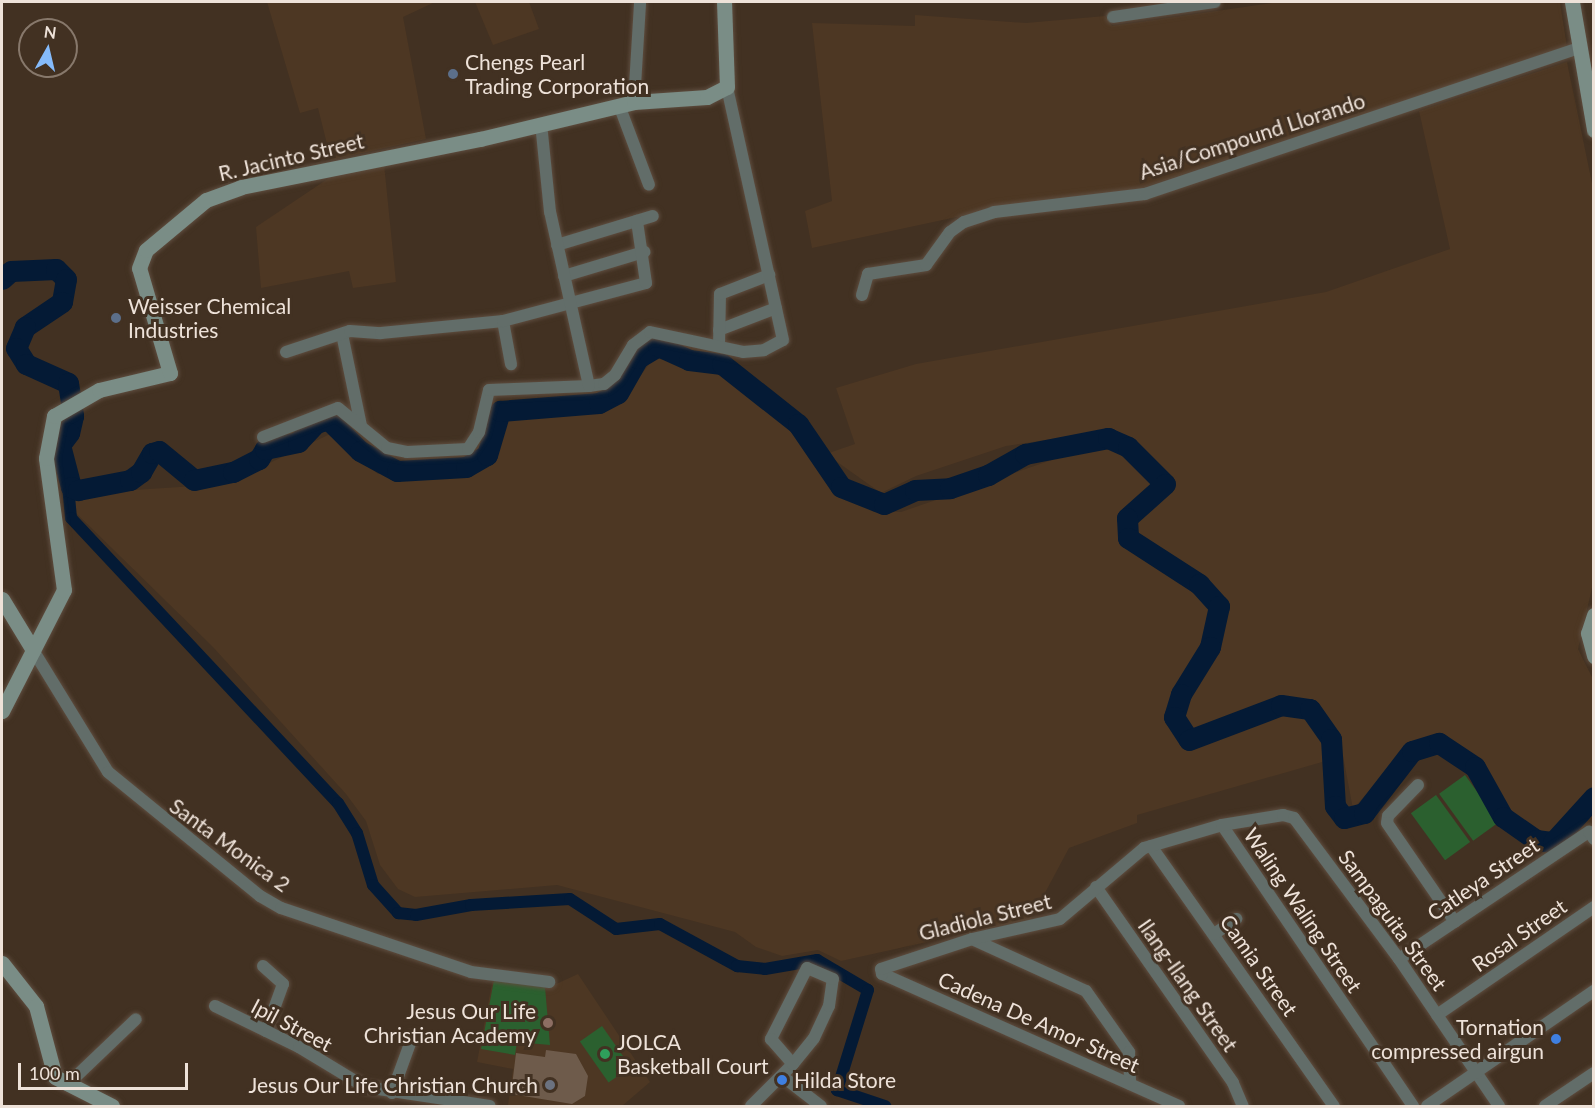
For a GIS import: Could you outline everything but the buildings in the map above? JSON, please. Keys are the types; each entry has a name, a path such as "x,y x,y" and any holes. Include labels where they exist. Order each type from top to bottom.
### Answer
{"street":[{"path":"263,437 338,408 398,451 468,449 479,432 489,390 533,392 604,384 615,375 633,345 650,332 754,352 783,340 727,87 724,2"},
{"path":"1113,17 1215,2"},
{"path":"1572,2 1593,130"},
{"path":"640,3 626,103 649,185"},
{"name":"Asia/Compound Llorando","path":"862,295 868,274 927,265 950,232 964,222 994,212 1145,194 1578,48"},
{"name":"R. Jacinto Street","path":"2,711 64,590 46,458 46,440 62,407 99,390 170,373 140,258 206,200 241,187 541,124 626,103 691,100 727,87"},
{"path":"541,124 557,245 589,386"},
{"path":"557,245 653,216"},
{"path":"286,352 342,334 503,321 646,283 644,252 637,221"},
{"path":"564,276 644,252"},
{"path":"719,346 720,294 769,275"},
{"path":"719,330 776,308"},
{"path":"503,321 512,364"},
{"path":"342,334 361,426"},
{"path":"2,599 33,650"},
{"path":"1593,615 1588,633 1593,656"},
{"name":"Santa Monica 2","path":"33,650 108,772 260,896 281,908 471,972 549,982"},
{"path":"1418,785 1388,816 1387,823 1455,922"},
{"name":"Gladiola Street","path":"882,974 884,964 972,939 1060,919 1137,852 1151,846 1222,825 1284,815 1294,818"},
{"name":"Sampaguita Street","path":"1294,818 1399,959 1499,1107"},
{"name":"Waling Waling Street","path":"1222,825 1413,1107"},
{"name":"Catleya Street","path":"1399,959 1591,835"},
{"name":"Camia Street","path":"1151,846 1334,1107"},
{"name":"Ilang-Ilang Street","path":"1096,887 1233,1083 1242,1107"},
{"name":"Rosal Street","path":"1437,1015 1593,907"},
{"path":"1214,934 1236,919"},
{"path":"972,939 1086,991 1129,1052 1130,1084"},
{"path":"2,963 36,1006 50,1069 67,1085 111,1107"},
{"path":"263,966 283,984 266,1031"},
{"path":"752,1107 793,1064 814,1038 834,983 807,968 771,1039 793,1064"},
{"name":"Cadena De Amor Street","path":"882,974 1179,1107"},
{"path":"1426,1107 1593,991"},
{"name":"Ipil Street","path":"215,1006 266,1031 353,1082 392,1093 490,1107"},
{"path":"67,1085 136,1019"},
{"path":"392,1093 412,1038"},
{"path":"1545,1107 1593,1073"},
{"path":"782,1076 821,1107"}],"shaded area":[{"path":"267,2 435,2 403,17 426,139 331,160 318,108 300,113"},
{"path":"475,2 529,2 539,29 493,45"},
{"path":"1279,2 1560,2 1567,47 1142,188 980,212 812,248 805,211 832,201 812,23 915,26 915,15 1026,23 1105,16 1112,26"},
{"path":"1567,62 1594,193 1594,579 1578,649 1593,679 1594,790 1554,837 1504,812 1478,766 1442,738 1409,746 1353,809 1343,756 1137,815 1137,823 1069,848 1031,919 841,961 818,950 782,956 756,947 735,932 557,885 415,897 398,889 380,865 366,821 346,794 213,647 75,512 72,494 226,484 330,434 378,474 457,474 488,466 509,418 618,405 654,358 721,370 765,410 795,425 830,485 874,512 901,512 1107,441 1111,430 1006,446 916,476 881,493 826,454 855,444 836,388 916,364 1326,292 1450,249 1419,111"},
{"path":"384,164 396,282 353,288 349,271 261,288 256,227 329,178"},
{"name":"Jesus Our Life Christian Academy","path":"578,974 650,1082 622,1106 508,1105 513,1069 477,1062 493,978 554,985"}],"green space":[{"path":"1465,775 1499,822 1473,841 1439,794"},
{"path":"1436,795 1470,842 1445,860 1411,813"},
{"path":"494,980 545,987 550,1045 517,1042 515,1055 481,1049"},
{"name":"JOLCA Basketball Court","path":"602,1026 631,1067 609,1082 580,1041"}],"waterway":[{"path":"2,279 11,271 56,269 66,279 62,302 25,327 16,348 26,364 68,383 73,416 69,433 60,445 71,487 78,490 130,480 141,472 152,453 159,451 194,480 233,472 259,459 265,449 298,442 316,423 328,419 360,451 397,471 466,467 487,455 500,411 599,403 618,393 638,358 658,346 689,360 722,364 798,424 841,487 884,504 915,490 950,488 988,475 1025,454 1108,438 1128,447 1165,484 1127,518 1128,538 1199,584 1219,606 1210,647 1181,694 1174,717 1189,740 1281,705 1310,709 1331,739 1335,806 1344,818 1364,813 1412,751 1439,743 1475,767 1503,817 1536,840 1553,842 1594,797"},
{"path":"67,475 71,518 338,803 357,833 373,885 398,913 416,915 471,905 570,899 616,929 660,924 737,966 765,969 817,960 868,990 837,1090 885,1106"}],"place":[{"name":"Chengs Pearl Trading Corporation","path":"453,74"},
{"name":"Weisser Chemical Industries","path":"116,318"},
{"name":"Jesus Our Life Christian Academy","path":"548,1023"},
{"name":"Tornation compressed airgun","path":"1556,1039"},
{"name":"JOLCA Basketball Court","path":"605,1054"},
{"name":"Hilda Store","path":"782,1080"},
{"name":"Jesus Our Life Christian Church","path":"550,1085"}]}
